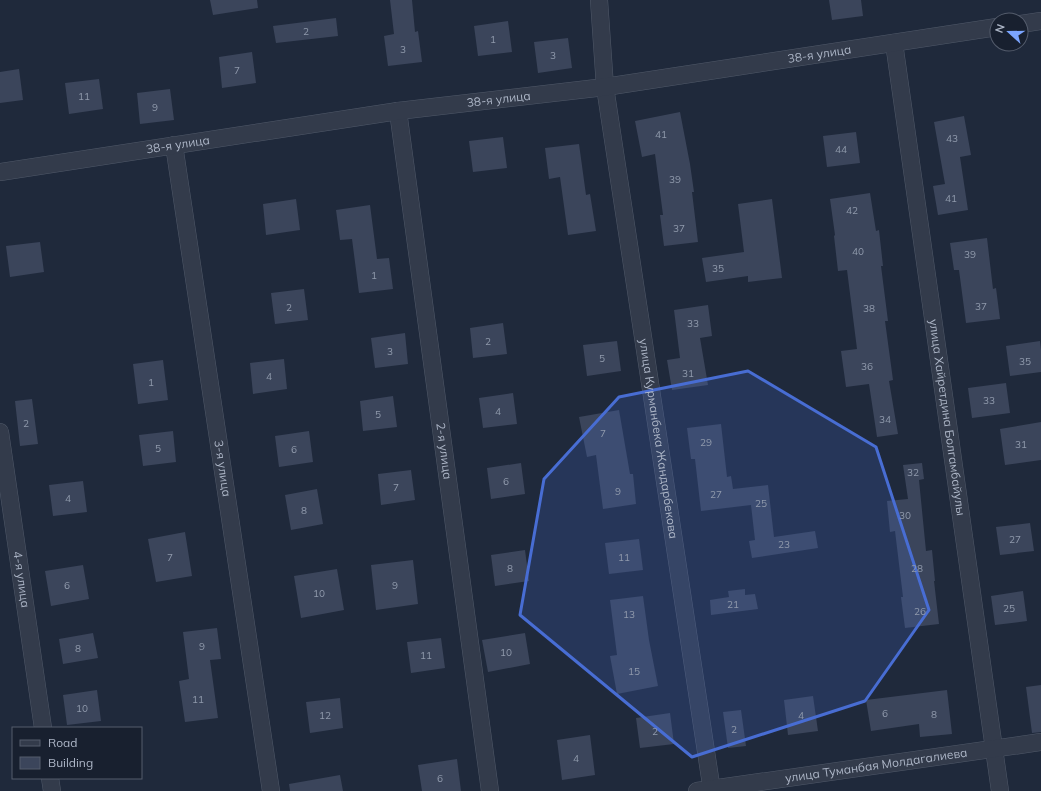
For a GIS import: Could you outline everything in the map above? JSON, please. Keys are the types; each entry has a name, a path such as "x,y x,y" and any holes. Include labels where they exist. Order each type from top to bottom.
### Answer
{"street":[{"name":"улица Курманбека Жандарбекова","path":"599,0 605,87 707,790"},
{"path":"1029,23 1041,21"},
{"name":"38-я улица","path":"0,172 398,112 605,87 989,29"},
{"name":"улица Хайретдина Болгамбайулы","path":"894,43 1000,791"},
{"name":"2-я улица","path":"398,112 490,791"},
{"name":"3-я улица","path":"174,145 271,791"},
{"name":"4-я улица","path":"0,432 43,727"},
{"name":"улица Туманбая Молдагалиева","path":"707,790 1041,742"},
{"path":"50,779 52,791"}],"highlighted area":[{"path":"748,371 876,447 929,610 865,701 692,757 520,615 544,479 619,397"}],"building":[{"path":"210,0 257,0 258,8 213,15"},
{"path":"390,0 412,0 415,32 418,31 422,62 388,66 384,36 394,34"},
{"path":"829,0 861,0 863,16 832,20"},
{"path":"336,18 338,36 276,43 273,26"},
{"path":"508,21 512,52 478,56 474,26"},
{"path":"568,38 572,68 538,73 534,42"},
{"path":"252,52 256,83 222,88 219,57"},
{"path":"19,69 23,100 0,103 0,72"},
{"path":"99,79 103,109 69,114 65,83"},
{"path":"170,89 174,120 140,124 137,93"},
{"path":"680,112 694,192 692,192 698,242 664,246 660,215 663,215 655,154 642,157 635,121"},
{"path":"964,116 971,155 960,157 968,210 938,215 933,186 945,184 934,122"},
{"path":"856,132 860,163 827,167 823,136"},
{"path":"503,137 507,168 473,172 469,141"},
{"path":"579,144 586,195 590,194 596,231 568,235 560,177 549,179 545,148"},
{"path":"870,193 876,231 879,230 883,266 881,266 888,321 885,321 893,380 889,381 898,434 877,437 869,384 846,387 841,351 857,349 847,270 838,271 830,199"},
{"path":"296,199 300,230 266,235 263,204"},
{"path":"772,199 782,278 748,282 748,276 706,282 702,258 744,252 738,204"},
{"path":"370,205 377,259 389,258 393,289 359,293 352,239 340,240 336,210"},
{"path":"987,238 993,289 996,288 1000,319 966,323 959,270 954,270 950,243"},
{"path":"40,242 44,272 10,277 6,246"},
{"path":"304,289 308,320 275,324 271,293"},
{"path":"708,305 712,336 700,338 708,385 672,390 667,360 680,358 674,310"},
{"path":"503,323 507,354 473,358 470,328"},
{"path":"405,333 408,364 375,368 371,338"},
{"path":"617,341 621,371 587,376 583,345"},
{"path":"1040,341 1041,372 1010,376 1006,346"},
{"path":"284,359 287,389 253,394 250,363"},
{"path":"163,360 168,400 138,404 133,364"},
{"path":"1006,383 1010,413 972,418 968,388"},
{"path":"513,393 517,424 483,428 479,398"},
{"path":"393,396 397,427 363,431 360,401"},
{"path":"32,399 38,444 20,446 15,401"},
{"path":"619,410 630,474 633,474 636,504 603,509 596,455 587,457 579,417"},
{"path":"1041,422 1041,460 1005,465 1000,429"},
{"path":"721,424 727,477 731,476 733,489 768,485 774,537 815,531 818,548 752,558 749,541 755,540 751,505 701,511 695,459 691,459 687,428"},
{"path":"173,431 176,462 143,466 139,435"},
{"path":"309,431 313,462 279,467 275,436"},
{"path":"521,463 525,494 491,499 487,468"},
{"path":"922,463 924,479 919,480 926,551 932,550 939,624 905,628 895,531 890,532 887,501 908,499 903,465"},
{"path":"411,470 415,500 381,505 378,474"},
{"path":"83,481 87,512 53,516 49,485"},
{"path":"317,489 323,524 291,530 285,495"},
{"path":"1030,523 1034,551 1000,555 996,527"},
{"path":"185,532 192,576 156,582 148,539"},
{"path":"639,539 643,570 609,574 605,543"},
{"path":"525,550 529,581 495,586 491,555"},
{"path":"413,560 418,604 376,610 371,565"},
{"path":"83,565 89,599 51,606 45,571"},
{"path":"337,569 344,610 301,618 294,576"},
{"path":"745,589 745,595 755,594 758,609 711,615 710,600 729,597 728,591"},
{"path":"1023,591 1027,621 995,625 991,596"},
{"path":"643,596 649,640 658,686 617,694 610,656 617,655 610,600"},
{"path":"217,628 221,659 210,660 218,718 185,722 179,681 189,679 183,632"},
{"path":"93,633 98,658 63,664 59,639"},
{"path":"525,633 530,664 488,672 482,640"},
{"path":"441,638 445,668 411,673 407,642"},
{"path":"1041,685 1041,732 1032,733 1026,687"},
{"path":"97,690 101,721 67,725 63,695"},
{"path":"947,690 952,734 920,737 919,724 871,731 866,700"},
{"path":"813,696 818,731 788,735 784,700"},
{"path":"340,698 343,728 310,733 306,702"},
{"path":"741,710 746,746 728,748 723,712"},
{"path":"670,713 674,744 640,748 636,718"},
{"path":"590,735 595,775 562,780 557,740"},
{"path":"457,759 461,791 422,791 418,765"},
{"path":"340,775 343,791 290,791 289,784"}]}
